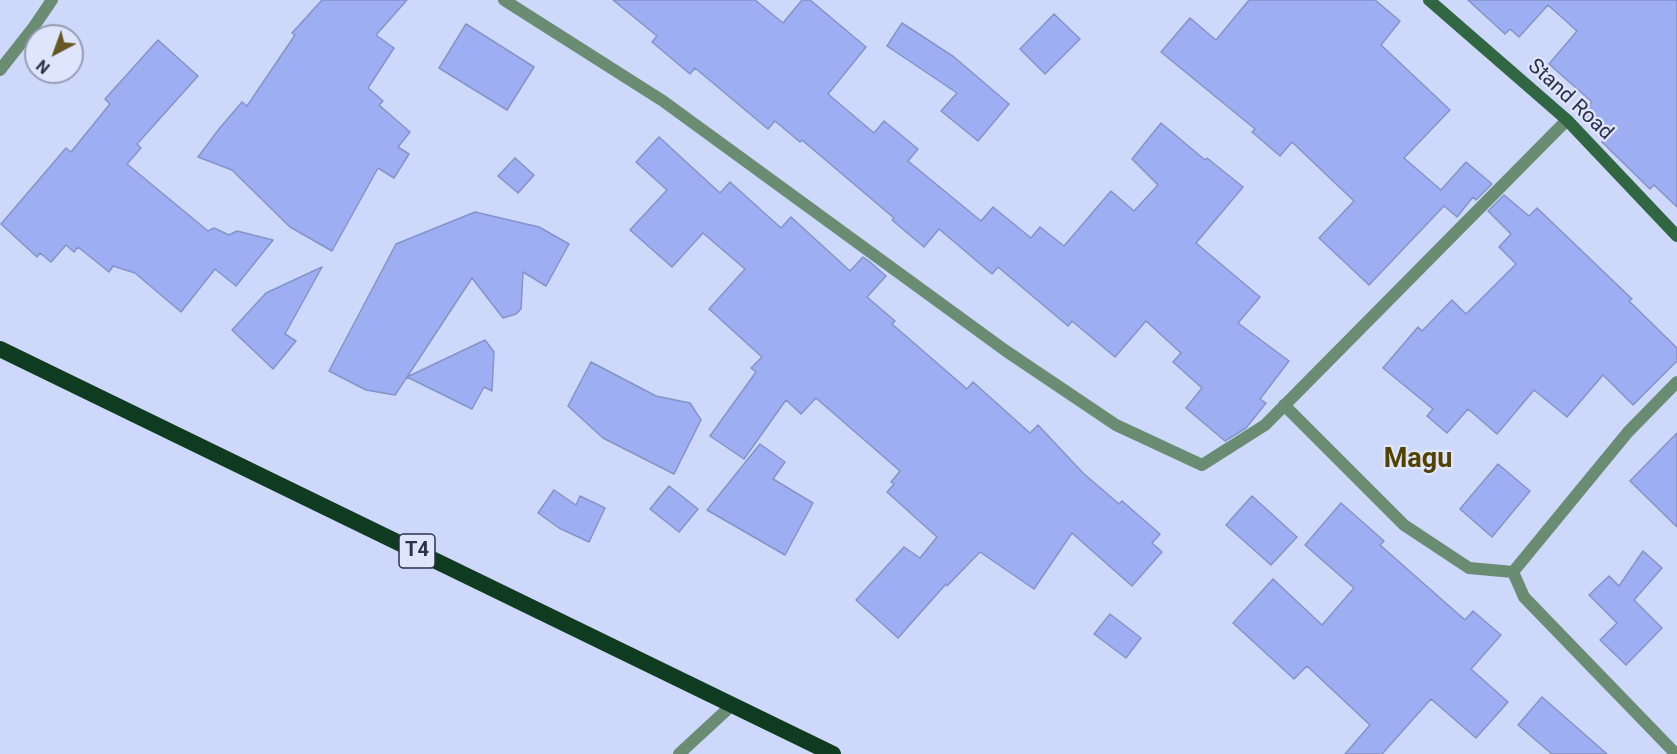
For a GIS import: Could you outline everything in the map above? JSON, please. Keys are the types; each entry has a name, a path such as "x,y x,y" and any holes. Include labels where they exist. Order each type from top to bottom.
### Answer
{"highway":[{"name":"T4","path":"0,348 833,754"}],"main road":[{"name":"Stand Road","path":"1429,0 1567,120 1677,236"}],"street":[{"path":"0,69 52,0"},
{"path":"504,0 663,101 1006,351 1116,425 1203,465 1265,425 1567,120"},
{"path":"1513,572 1628,432 1677,382"},
{"path":"1284,405 1404,525 1469,568 1513,572"},
{"path":"1513,572 1524,597 1676,754"},
{"path":"679,754 732,705"}],"building":[{"path":"322,0 407,0 376,35 394,48 368,88 383,101 379,105 410,132 398,147 409,154 394,178 378,168 332,251 290,227 232,170 198,157 242,102 247,106 295,35 292,33"},
{"path":"613,0 755,0 783,23 802,0 810,0 866,47 828,94 874,133 884,121 918,149 908,161 981,221 993,207 1031,238 1040,227 1064,246 1111,191 1134,211 1158,185 1132,159 1161,123 1205,160 1207,158 1243,187 1196,243 1260,297 1238,323 1289,361 1260,399 1266,403 1246,428 1225,441 1186,408 1202,388 1173,362 1181,353 1146,321 1115,357 1072,321 1068,326 998,267 992,274 939,229 924,247 892,220 894,218 802,140 800,142 775,121 768,129 695,68 690,74 652,42 657,36"},
{"path":"1249,0 1375,0 1400,21 1381,45 1450,110 1404,158 1441,190 1466,162 1492,184 1476,200 1473,197 1457,217 1444,206 1369,285 1319,238 1354,201 1292,142 1280,156 1252,132 1255,129 1161,52 1190,18 1216,40"},
{"path":"1468,0 1677,0 1677,207 1654,185 1650,189 1602,142 1606,138 1580,114 1592,102 1549,64 1577,31 1548,5 1519,37 1510,29 1505,34"},
{"path":"1054,14 1080,39 1045,74 1020,49"},
{"path":"902,23 954,57 1009,104 978,141 941,111 957,93 887,46"},
{"path":"466,24 534,67 507,110 439,68"},
{"path":"158,40 198,76 137,144 141,148 127,164 208,231 214,228 229,235 237,231 273,240 236,286 215,269 181,312 135,273 113,266 109,272 78,247 74,252 66,245 51,262 40,253 37,257 1,224 66,148 71,152 110,104 105,99"},
{"path":"659,137 720,193 730,182 781,228 791,217 850,271 863,257 870,262 886,276 867,297 895,321 892,324 967,389 973,382 1030,433 1038,425 1083,473 1119,504 1122,501 1160,534 1152,543 1162,552 1132,586 1072,533 1034,589 980,552 947,586 946,584 898,638 856,600 904,547 920,558 937,537 887,492 894,484 891,482 900,471 816,398 801,414 786,400 744,459 710,436 756,372 751,368 762,357 709,309 745,269 703,233 672,267 630,230 667,190 636,162"},
{"path":"515,158 534,175 518,193 498,176"},
{"path":"1504,195 1529,216 1537,208 1632,299 1629,301 1677,348 1677,361 1633,405 1603,375 1567,417 1534,390 1497,434 1468,409 1447,433 1427,416 1433,409 1383,368 1418,327 1422,331 1452,300 1466,314 1516,264 1499,247 1511,234 1488,211"},
{"path":"475,212 539,227 569,244 546,286 523,272 521,309 516,314 503,318 472,278 395,395 366,390 329,371 396,244"},
{"path":"322,267 285,334 296,341 273,369 232,330 266,293"},
{"path":"485,340 494,352 492,391 484,387 472,409 407,377"},
{"path":"591,362 656,396 690,403 701,420 674,474 603,438 568,406"},
{"path":"1677,433 1677,527 1630,481"},
{"path":"760,444 785,462 773,479 813,503 785,555 707,510"},
{"path":"1498,464 1530,491 1492,537 1460,509"},
{"path":"669,486 698,509 679,532 650,509"},
{"path":"554,490 576,505 580,496 605,508 589,542 559,528 538,513"},
{"path":"1252,496 1297,537 1271,565 1226,525"},
{"path":"1341,503 1384,541 1380,545 1465,620 1473,611 1501,635 1471,669 1508,702 1476,738 1431,699 1382,754 1345,754 1370,725 1307,666 1294,679 1233,623 1273,579 1322,625 1354,588 1305,545"},
{"path":"1643,551 1662,568 1634,600 1662,628 1626,665 1600,640 1617,623 1589,595 1609,576 1619,586"},
{"path":"1110,614 1141,638 1126,658 1094,634"},
{"path":"1542,697 1607,754 1552,754 1518,725"}],"district":[{"name":"Magu","path":"1418,460"}]}
